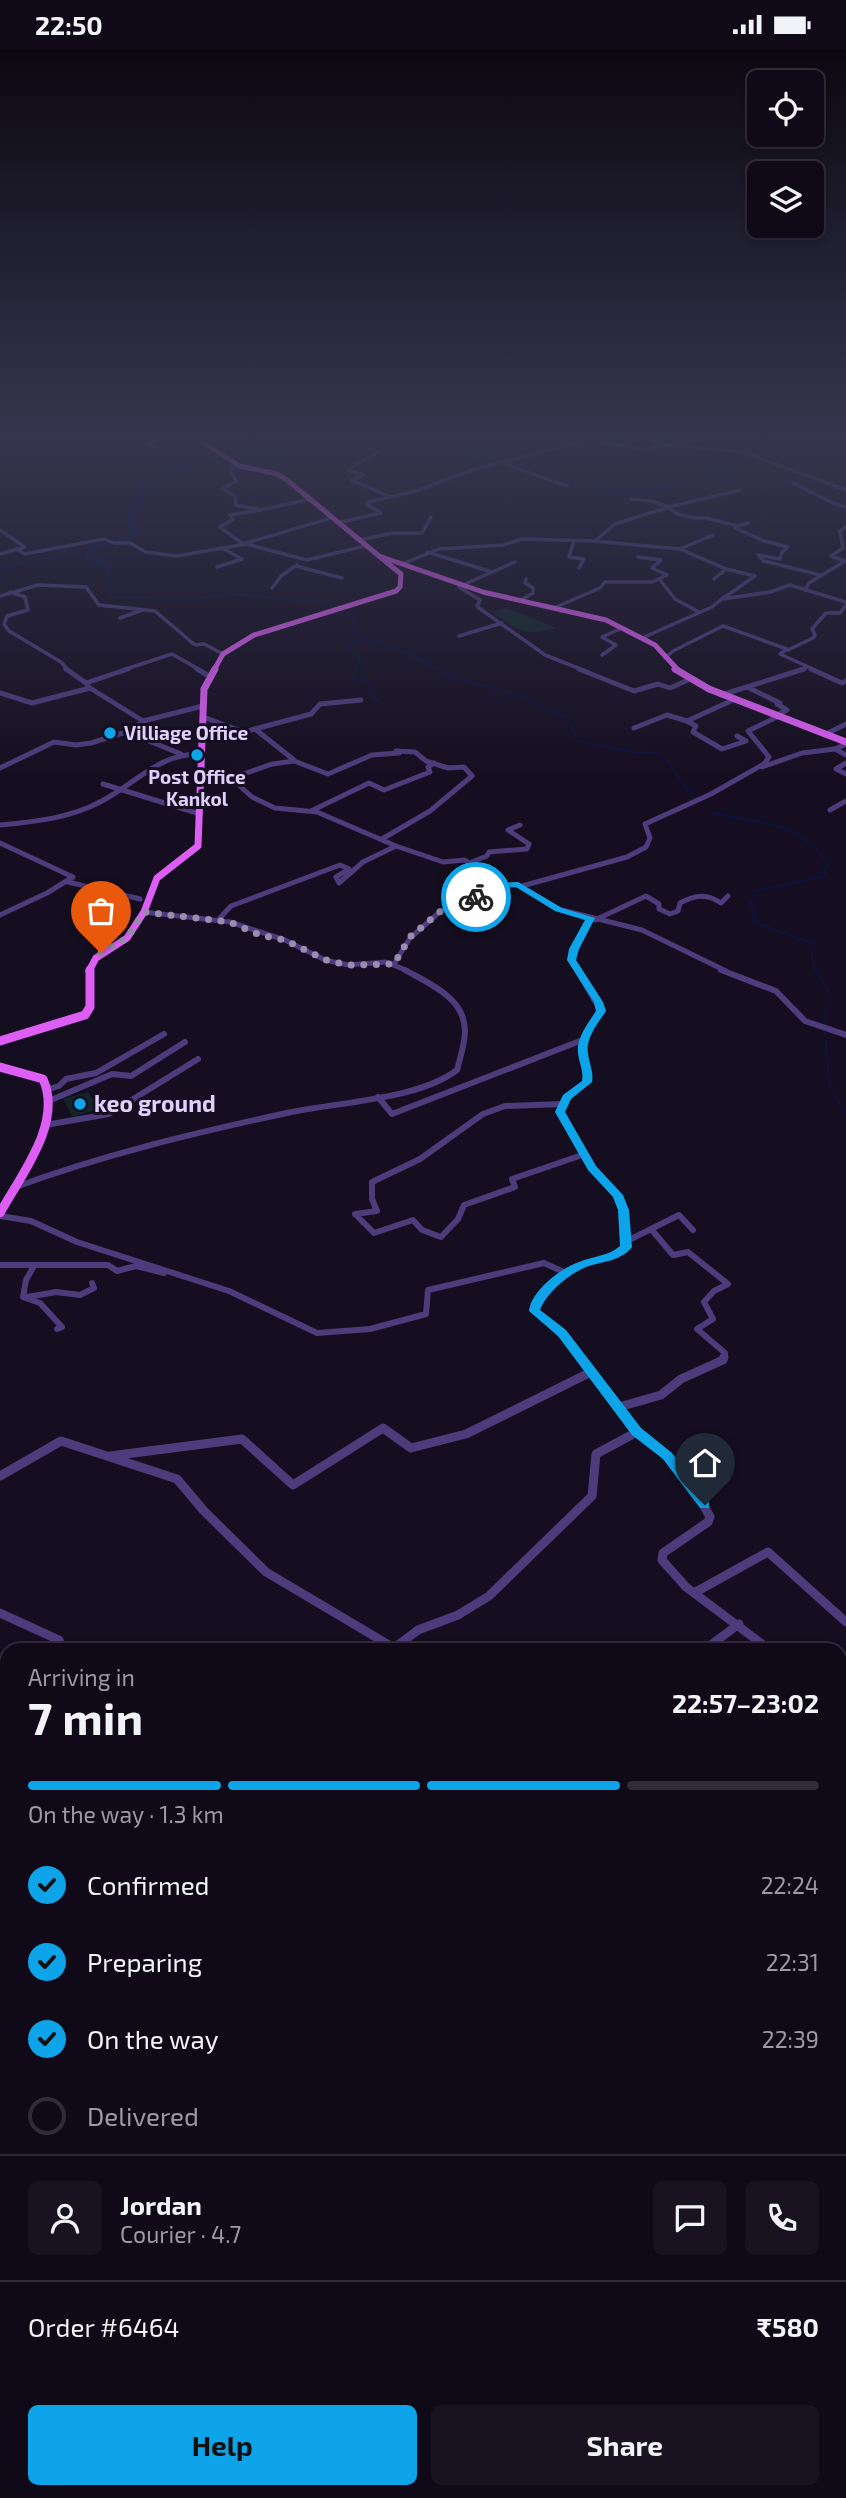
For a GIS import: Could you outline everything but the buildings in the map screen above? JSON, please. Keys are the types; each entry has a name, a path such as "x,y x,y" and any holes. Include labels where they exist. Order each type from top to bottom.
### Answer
{"main road":[{"path":"0,1041 85,1015 90,1007 89,972 96,958 127,938 144,912 158,878 198,846 202,706 209,676 223,654 254,635 396,591 400,587 401,574 372,550"},
{"path":"379,556 462,584 599,618 655,645 691,679 721,695 846,743"},
{"path":"0,1067 43,1079 51,1100 45,1125 0,1214"}],"street":[{"path":"18,550 25,554 45,550"},
{"path":"143,550 177,556 209,550"},
{"path":"217,567 242,559 226,550"},
{"path":"268,550 307,560"},
{"path":"272,588 296,566 339,550"},
{"path":"402,564 427,552 446,550"},
{"path":"571,550 569,557 584,559 579,568"},
{"path":"642,638 699,612 755,576 726,569 683,550"},
{"path":"786,550 780,559 758,555 764,561 821,575"},
{"path":"805,590 809,583 845,561 831,556 839,550"},
{"path":"427,552 492,572"},
{"path":"556,607 600,588 605,582 660,580 667,575 652,568 661,560 638,557"},
{"path":"514,562 459,587 481,600 477,606 479,608 533,644 533,649 634,691 656,684 672,688 691,679"},
{"path":"296,566 342,578"},
{"path":"715,579 726,569"},
{"path":"521,600 533,593 533,587 525,583 526,579"},
{"path":"660,580 675,599 699,612"},
{"path":"0,596 38,585 86,587 99,605 146,609 160,615 195,645 204,644 223,654"},
{"path":"722,599 770,592 790,585 846,604 840,613 826,613 812,629 815,635 813,638 780,654 807,668"},
{"path":"10,592 25,597 28,610 7,616 4,624 9,631 61,661 66,669 90,688 145,721"},
{"path":"120,618 146,609"},
{"path":"459,636 502,623"},
{"path":"666,658 673,651 723,627 788,650"},
{"path":"602,655 616,645 602,637 622,628"},
{"path":"86,683 172,654 209,676"},
{"path":"721,695 811,667 842,683 846,681"},
{"path":"634,728 667,715 687,721 695,726 693,731 722,749 746,741 737,736 787,710 777,704 780,703 747,687"},
{"path":"0,693 32,703 90,688"},
{"path":"203,717 244,732 311,714 320,704 361,700"},
{"path":"687,721 733,700"},
{"path":"0,768 54,742 64,740 80,744 133,729 145,721 202,706"},
{"path":"824,735 846,724"},
{"path":"255,729 294,761 328,774 354,761 396,752 415,752 448,768 464,767 471,776 430,811 382,839"},
{"path":"231,778 261,802 282,809 311,811 443,862 459,860 469,863 487,880 500,885 522,886 631,855 646,847 650,838 645,824 711,794 755,769 769,757 764,747 748,731"},
{"path":"149,741 182,754 201,754"},
{"path":"755,769 774,765 802,753 835,749 846,743"},
{"path":"835,749 846,755"},
{"path":"0,825 33,823 70,813 109,797 120,788 182,754"},
{"path":"201,776 231,778 272,764 294,761"},
{"path":"311,811 369,783 384,790 410,780 430,772 428,767 435,763"},
{"path":"846,763 836,769 846,774"},
{"path":"103,783 200,814"},
{"path":"830,810 846,801"},
{"path":"469,863 488,856 489,852 527,849 529,844 508,830 520,825"},
{"path":"0,843 73,877 68,882 0,915"},
{"path":"219,919 231,906 340,865 349,869 336,877 339,883 363,862 396,846"},
{"path":"68,882 140,898"},
{"path":"394,964 410,937 442,910 464,915 470,900 500,885"},
{"path":"522,886 558,909 642,930 673,943 720,969 776,991 805,1021 846,1035"},
{"path":"728,896 721,902 711,895 696,894 680,903 678,911 670,914 659,909 659,904 646,896 593,919 574,949 571,960 601,1011 585,1039 581,1054 588,1075 587,1082 566,1097 560,1112 591,1168 617,1195 624,1210 625,1250 566,1273 546,1291 535,1306 535,1311 562,1333 637,1432 667,1456 697,1493 710,1517 702,1528 667,1549 662,1560 694,1593 762,1643"},
{"path":"13,1189 86,1161 152,1144 289,1112 420,1089 448,1077 457,1070 466,1032 463,1014 442,992 394,964 348,965 326,960 285,940 260,935 219,919 144,912"},
{"path":"49,1089 59,1086 66,1079 96,1073 164,1034"},
{"path":"378,1097 393,1114 585,1039"},
{"path":"51,1100 112,1074 131,1076 185,1042"},
{"path":"45,1125 109,1114 198,1059"},
{"path":"563,1104 505,1107 483,1114 420,1159 372,1182 372,1199 377,1211 355,1214 374,1233 413,1220 422,1230 441,1237 458,1219 464,1205 515,1187 512,1179 584,1154"},
{"path":"0,1214 31,1221 77,1242 229,1291 317,1333 370,1329 426,1314 428,1290 488,1274 544,1263 566,1273"},
{"path":"625,1242 679,1215 693,1230"},
{"path":"620,1407 661,1395 681,1379 723,1360 725,1353 697,1329 713,1319 704,1302 714,1291 728,1284 688,1252 673,1255 651,1229"},
{"path":"0,1265 108,1265 117,1271 136,1266 163,1273 170,1271"},
{"path":"23,1297 26,1280 34,1266"},
{"path":"23,1297 55,1292 72,1297 88,1295 94,1288 92,1283"},
{"path":"23,1297 40,1303 62,1327 57,1329"},
{"path":"108,1456 242,1439 293,1485 383,1428 411,1448 461,1436 591,1372"},
{"path":"401,1643 418,1630 458,1615 489,1596 592,1496 595,1484 593,1460 596,1454 637,1432"},
{"path":"0,1476 61,1441 177,1479 204,1511 266,1573 385,1643"},
{"path":"694,1593 768,1552 846,1622"},
{"path":"0,1613 59,1640 60,1643"},
{"path":"713,1643 739,1624"}],"green space":[{"path":"506,608 556,628 536,632 522,631 492,612"},
{"name":"keo ground","path":"88,1092 98,1109 73,1117 63,1099"}],"waterway":[{"path":"0,568 84,550"},
{"path":"90,550 89,558 110,567 107,571"},
{"path":"107,571 111,597 201,598 230,594 328,602 337,608"},
{"path":"342,611 355,618 351,633 367,638"},
{"path":"368,638 411,655 452,677 508,692 568,718 577,741 632,752 658,753 668,762 694,799"},
{"path":"367,639 353,642 349,649 361,660 352,677 368,684 372,695 380,703"},
{"path":"714,813 791,831 816,849 828,864 824,876 755,891 751,902 754,920 811,943 813,966 827,988 829,998 824,1016 825,1025"},
{"path":"825,1030 829,1084 846,1116"}],"way so far":[{"path":"101,953 127,938 144,912 219,919 260,935 285,940 326,960 348,965 386,962 394,964 410,937 442,910 464,915 470,900 476,897"}],"place":[{"name":"Villiage Office","path":"110,733"},
{"name":"Post Office Kankol","path":"197,755"},
{"name":"keo ground","path":"80,1104"}],"route":[{"path":"476,897 500,885 518,885 544,903 591,918 571,960 601,1011 588,1032 581,1054 588,1075 587,1082 566,1097 560,1112 591,1168 617,1195 624,1210 626,1247 618,1254 566,1273 546,1291 535,1306 535,1311 562,1333 637,1432 667,1456 705,1505"}]}
